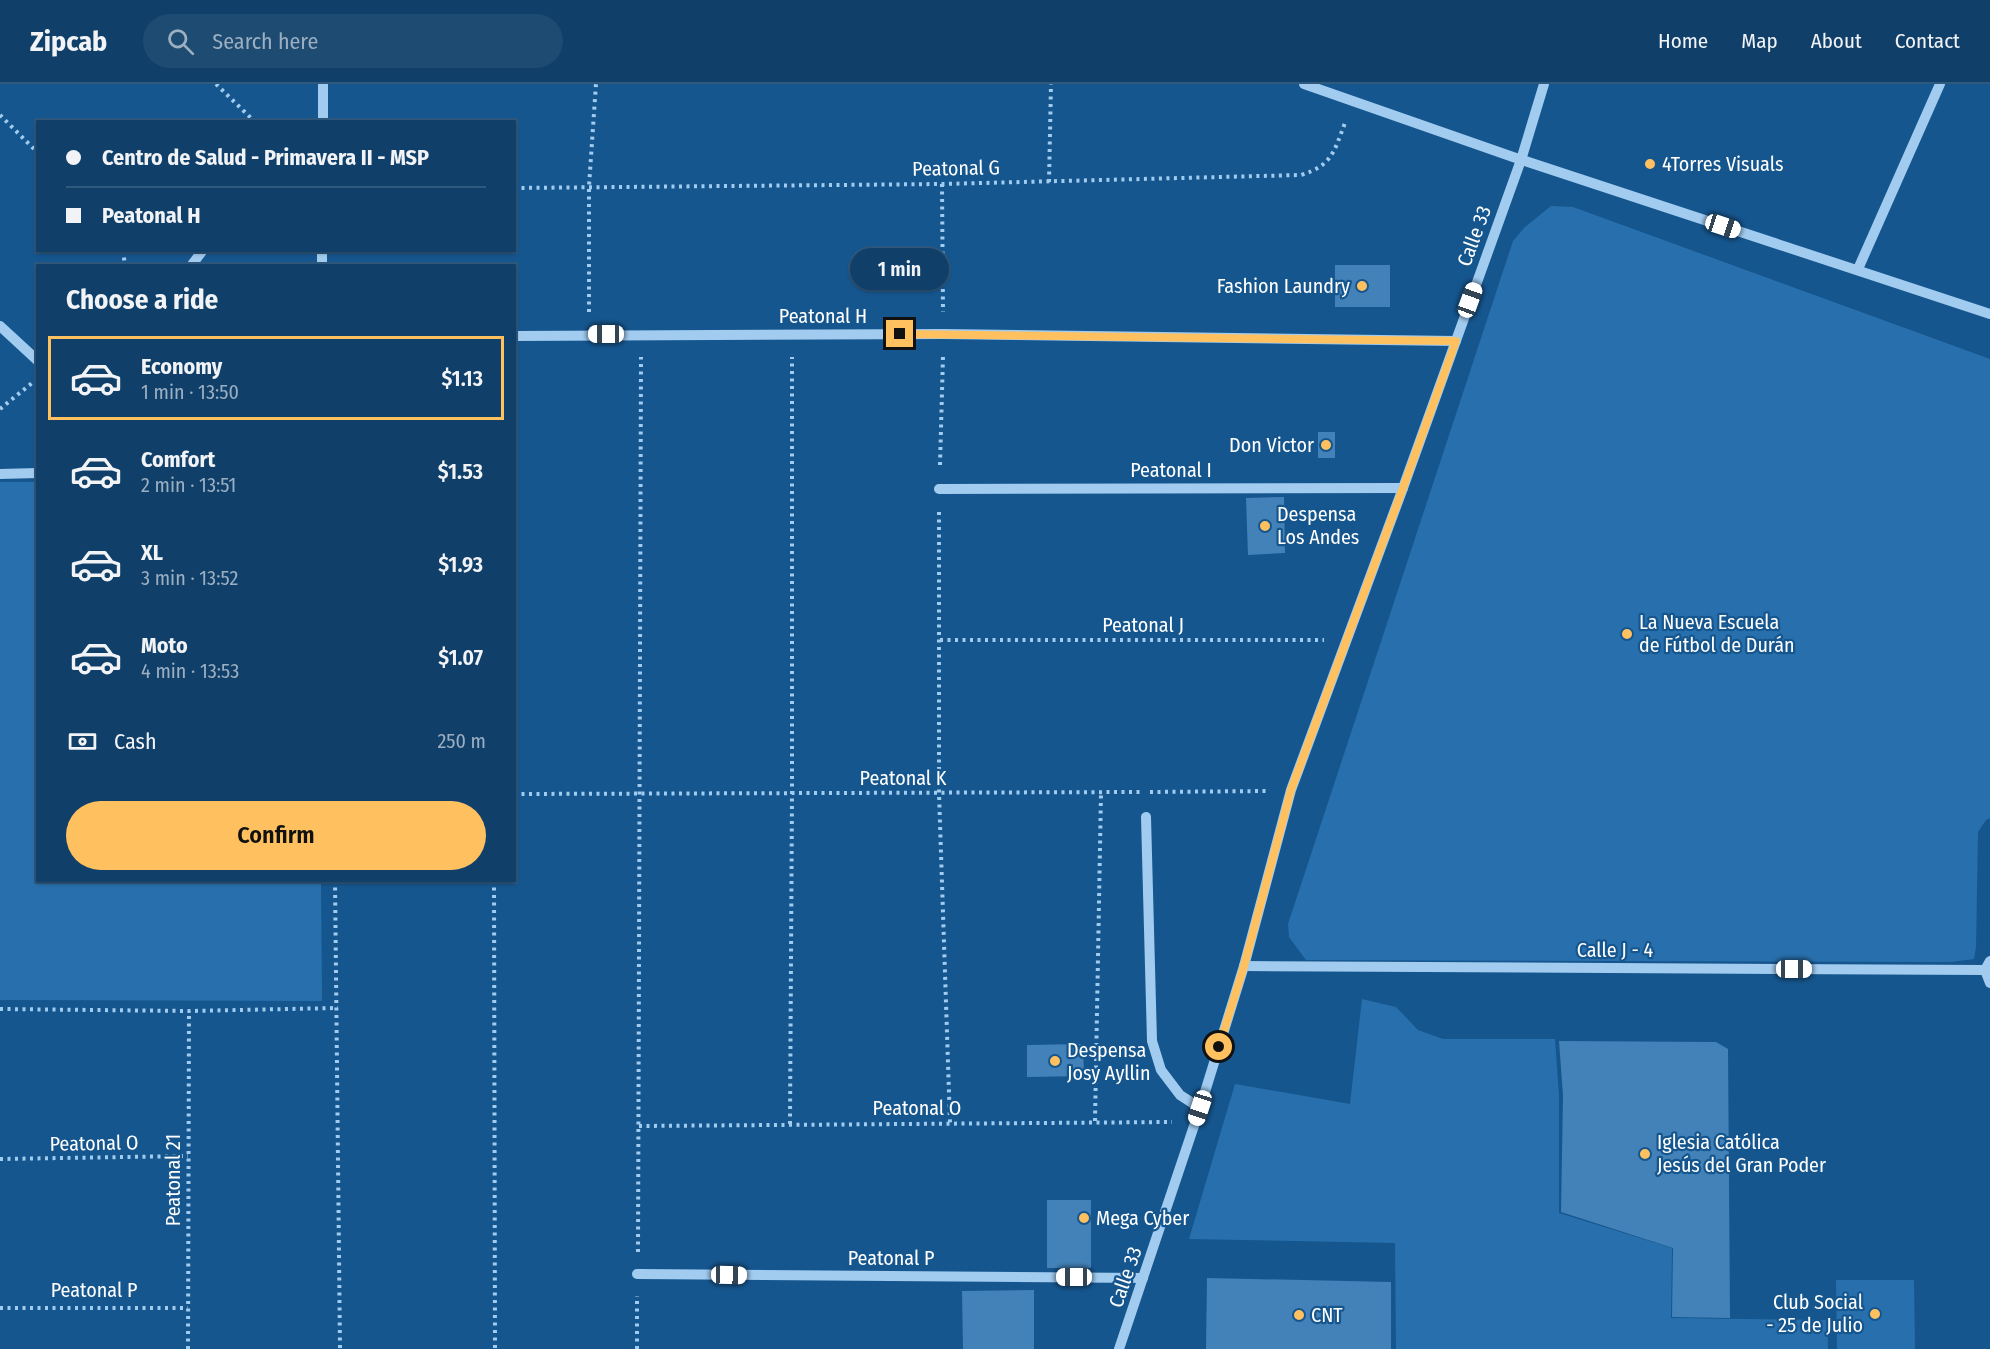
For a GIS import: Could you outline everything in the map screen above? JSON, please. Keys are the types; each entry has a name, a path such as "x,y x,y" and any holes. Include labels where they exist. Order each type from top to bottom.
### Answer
{"street":[{"path":"323,84 323,120"},
{"path":"1305,84 1521,160 1990,314"},
{"name":"Calle 33","path":"1119,1349 1196,1122 1244,966 1291,790 1521,160 1544,84"},
{"path":"1858,269 1940,84"},
{"path":"0,326 36,359"},
{"name":"Peatonal H","path":"516,336 943,334 1456,341"},
{"path":"0,474 36,473"},
{"name":"Peatonal I","path":"939,489 1403,488"},
{"path":"1146,817 1152,1041 1161,1070 1180,1095 1200,1108"},
{"path":"1988,965 1990,983"},
{"name":"Calle J - 4","path":"1244,966 1988,965"},
{"name":"Peatonal P","path":"637,1274 1143,1278"}],"path":[{"path":"216,84 253,120"},
{"path":"588,334 588,186 596,84"},
{"path":"1049,182 1051,84"},
{"name":"Peatonal G","path":"516,188 942,184 1301,175 1316,171 1331,158 1354,101"},
{"path":"0,115 36,151"},
{"path":"942,184 939,793 950,1123"},
{"path":"636,1349 639,1126 641,334"},
{"path":"790,1124 792,334"},
{"path":"0,410 36,381"},
{"name":"Peatonal J","path":"940,640 1346,640"},
{"name":"Peatonal K","path":"516,794 1101,793 1291,790"},
{"path":"1095,1121 1101,793"},
{"path":"335,882 340,1349"},
{"path":"494,882 495,1349"},
{"path":"0,1009 189,1011 338,1008"},
{"name":"Peatonal 21","path":"188,1349 189,1011"},
{"name":"Peatonal O","path":"639,1126 1196,1122"},
{"name":"Peatonal O","path":"0,1159 188,1156"},
{"name":"Peatonal P","path":"0,1308 188,1308"}],"shaded area":[{"path":"1551,206 1573,207 1990,359 1990,818 1978,832 1974,959 1951,962 1306,960 1289,937 1288,924 1513,241 1525,227"},
{"path":"0,482 36,482 36,882 321,882 322,1001 0,1000"},
{"path":"1362,999 1396,1007 1418,1030 1443,1039 1555,1039 1559,1096 1559,1213 1672,1248 1671,1318 1827,1320 1828,1349 1396,1349 1395,1243 1189,1239 1235,1084 1350,1104"},
{"name":"Club Social - 25 de Julio","path":"1836,1280 1914,1280 1915,1349 1837,1349"}],"building":[{"name":"Fashion Laundry","path":"1335,265 1390,265 1390,307 1335,307"},
{"name":"Don Victor","path":"1318,432 1335,432 1335,458 1318,458"},
{"name":"Despensa Los Andes","path":"1284,497 1285,553 1248,555 1246,498"},
{"name":"Iglesia Católica Jesús del Gran Poder","path":"1559,1041 1716,1042 1728,1049 1730,1318 1672,1317 1673,1248 1561,1212 1563,1096"},
{"name":"Despensa Josy Ayllin","path":"1083,1044 1084,1076 1027,1077 1027,1045"},
{"path":"1047,1200 1091,1200 1091,1268 1047,1268"},
{"name":"CNT","path":"1207,1278 1391,1282 1391,1349 1206,1349"},
{"path":"1034,1290 1034,1349 963,1349 962,1291"}],"place":[{"name":"4Torres Visuals","path":"1650,164"},
{"name":"Fashion Laundry","path":"1362,286"},
{"name":"Don Victor","path":"1326,445"},
{"name":"Despensa Los Andes","path":"1265,526"},
{"name":"La Nueva Escuela de Fútbol de Durán","path":"1627,634"},
{"name":"Despensa Josy Ayllin","path":"1055,1061"},
{"name":"Iglesia Católica Jesús del Gran Poder","path":"1645,1154"},
{"name":"Mega Cyber","path":"1084,1218"},
{"name":"Club Social - 25 de Julio","path":"1875,1314"},
{"name":"CNT","path":"1299,1315"}],"route":[{"path":"900,334 1456,341 1291,790 1244,966 1219,1047"}]}
